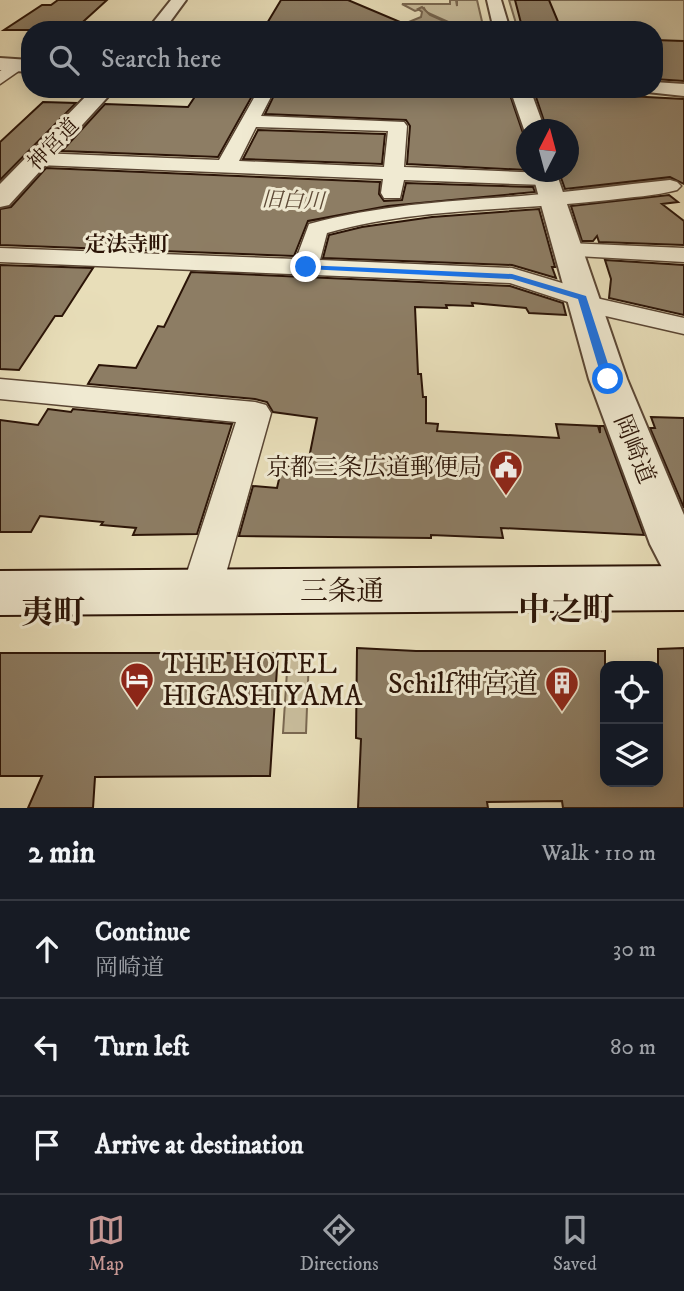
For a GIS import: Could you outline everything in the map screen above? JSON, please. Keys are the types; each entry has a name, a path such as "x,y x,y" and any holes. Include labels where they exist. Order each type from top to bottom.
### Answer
{"street":[{"path":"162,21 179,0"},
{"path":"494,0 500,21"},
{"path":"0,79 16,66"},
{"path":"663,89 684,90"},
{"name":"神宮道","path":"0,199 96,98"},
{"path":"226,166 262,98"},
{"path":"523,98 530,119"},
{"path":"250,121 398,126 391,209"},
{"path":"38,159 395,173 547,183 678,186"},
{"path":"306,267 317,229 391,209 547,183"},
{"name":"岡崎道","path":"547,183 608,379 673,544 684,563"},
{"path":"568,250 684,255"},
{"path":"0,255 512,276 583,300 684,326"},
{"path":"0,389 255,413 201,591"},
{"name":"三条通","path":"0,593 684,588"}],"shaded area":[{"path":"450,0 456,0 457,6 457,0 477,0 482,21 446,21 426,12 424,8 415,11 402,4 450,4"},
{"path":"509,0 684,0 684,67 663,66 663,21 515,21"},
{"path":"422,7 430,15 444,21 411,21 421,17 422,12 418,9"},
{"path":"288,656 309,656 306,733 283,733"}],"building":[{"path":"58,0 107,0 84,21 21,21 21,30 4,30 42,5 51,5"},
{"path":"281,0 348,0 398,21 268,21"},
{"path":"515,0 549,0 558,21 520,21"},
{"path":"663,40 684,41 684,81 663,80"},
{"path":"194,98 251,98 218,157 62,151 105,104 188,107"},
{"path":"273,98 511,98 518,119 516,119 516,169 407,164 410,126 406,120 265,114"},
{"path":"536,98 684,99 684,184 670,177 565,189 563,182 579,182 579,119 543,119"},
{"path":"43,102 76,103 0,180 0,142"},
{"path":"258,130 385,134 382,164 243,159"},
{"path":"46,168 380,182 379,194 384,201 402,200 406,183 533,187 535,192 388,206 308,221 294,256 0,245 0,209 11,207"},
{"path":"669,195 678,202 662,204 684,221 684,245 599,242 597,236 593,241 582,241 571,206"},
{"path":"539,209 556,278 512,265 323,258 329,235 362,227 432,217"},
{"path":"605,260 684,265 684,315 609,298 611,279"},
{"path":"0,265 93,268 62,316 55,316 19,370 0,369"},
{"path":"191,272 510,286 563,303 566,315 529,313 526,308 472,303 473,306 446,305 447,308 415,307 418,374 421,374 423,397 426,397 426,423 438,424 437,431 559,438 556,424 598,426 600,433 600,426 604,426 644,535 501,528 503,538 431,535 431,538 239,536 253,486 277,488 282,466 307,468 317,418 273,412 267,402 255,399 88,384 99,365 136,368 158,326 164,327"},
{"path":"48,409 232,424 197,534 133,535 136,528 40,516 31,532 0,532 0,420 38,425"},
{"path":"651,417 684,418 684,508 650,428 655,428"},
{"path":"357,648 416,651 605,651 605,661 600,661 600,787 663,787 663,661 658,661 658,649 684,648 684,808 563,808 562,801 487,802 488,808 358,808 361,739 356,738"},
{"name":"THE HOTEL HIGASHIYAMA","path":"0,653 278,653 270,776 95,777 93,808 28,808 42,776 0,776"}],"waterway":[{"name":"旧白川","path":"570,191 684,177"},
{"name":"旧白川","path":"365,212 420,204"},
{"name":"旧白川","path":"296,221 330,219"}],"place":[{"name":"京都三条広道郵便局","path":"506,497"},
{"name":"THE HOTEL HIGASHIYAMA","path":"137,709"},
{"name":"Schilf神宮道","path":"562,713"}],"district":[{"name":"定法寺町","path":"127,244"},
{"name":"中之町","path":"566,609"},
{"name":"夷町","path":"53,612"}],"route":[{"path":"306,267 512,276 583,298 608,379"}]}
